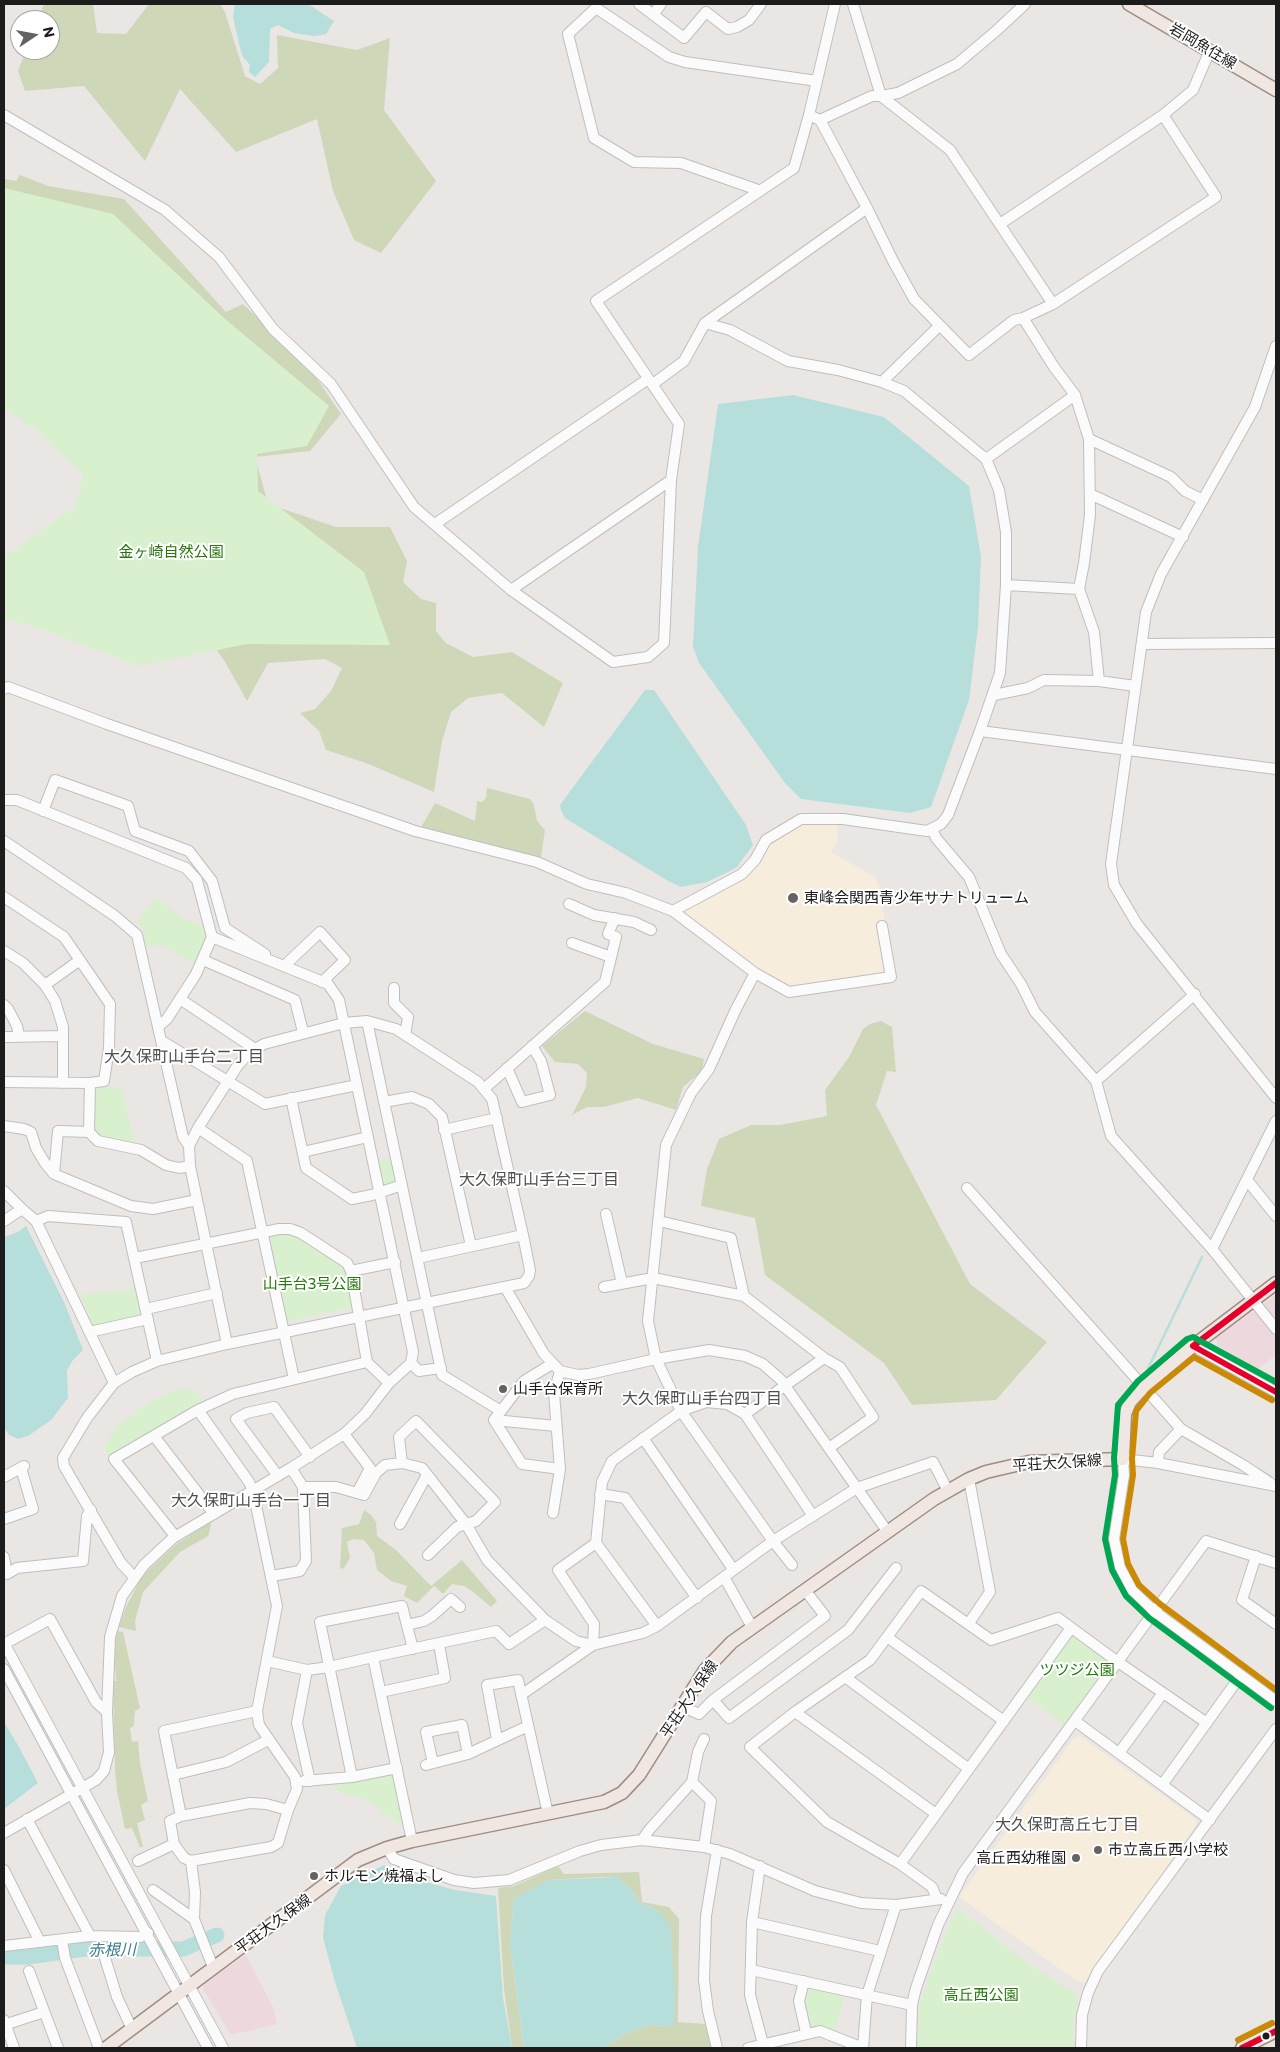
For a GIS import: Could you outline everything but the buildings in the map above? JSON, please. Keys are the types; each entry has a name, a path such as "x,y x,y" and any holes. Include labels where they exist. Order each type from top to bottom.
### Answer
{"main road":[{"name":"岩岡魚住線","path":"1129,4 1276,90"},
{"name":"平荘大久保線","path":"106,2048 358,1860 387,1848 412,1841 604,1802 622,1793 640,1775 705,1670 732,1642 887,1531 969,1479 986,1472 1029,1462 1123,1459 1127,1407 1130,1402 1144,1387 1193,1346 1276,1283"},
{"path":"1242,2048 1276,2031"}],"street":[{"path":"639,4 684,38 709,8 728,29 737,27 749,20 761,4"},
{"path":"653,15 661,4"},
{"path":"4,114 165,210 218,257 273,329 331,384 414,506 511,590 613,662 648,657 664,643 670,480 679,424 596,301 758,190 794,168 809,116 835,4"},
{"path":"854,4 881,96 950,150 1053,304"},
{"path":"820,120 872,96 898,93 957,64 1025,4"},
{"path":"758,190 681,163 634,162 594,138 568,34 596,8 669,57 685,62 816,82"},
{"path":"1000,224 1164,114 1193,90 1210,50"},
{"path":"809,116 820,120 914,299 968,355 1014,320 1023,318 1053,304 1216,197 1164,114"},
{"path":"435,524 650,381 684,361 705,323 867,208"},
{"path":"1023,318 1054,367 1075,395 1090,439 1089,525 1079,589 1094,632 1099,681"},
{"path":"673,911 742,874 755,860 766,840 801,819 843,819 927,831 941,824 948,815 994,695 1000,673 1006,585 1006,532 999,490 986,459 904,391 882,382 838,370 788,361 730,330 705,323"},
{"path":"882,382 939,326"},
{"path":"1276,346 1272,363 1255,407 1161,574 1146,612 1111,864 1114,886 1138,924 1276,1098"},
{"path":"986,459 1075,395"},
{"path":"1090,439 1171,477 1185,491 1203,500"},
{"path":"511,590 670,480"},
{"path":"1090,494 1183,537"},
{"path":"1006,585 1079,589"},
{"path":"1142,644 1276,643"},
{"path":"994,695 1028,688 1044,680 1099,681 1136,686"},
{"path":"4,689 8,687 107,724 415,831 537,862 587,884 626,893 673,911 755,972 789,992 891,977 882,926"},
{"path":"980,731 1128,748 1276,769"},
{"path":"43,811 55,780 128,806 136,831 188,851 212,881 225,928 266,954 266,959"},
{"path":"4,800 17,800 186,868 197,880 212,937 196,974 167,1019 158,1026"},
{"path":"932,828 936,838 969,877 1001,954 1035,1012 1096,1081 1111,1136 1212,1249 1276,1329"},
{"path":"4,841 115,916 137,935 183,1137 189,1146"},
{"path":"4,897 64,938 110,1004 109,1048 104,1080 90,1083 4,1082"},
{"path":"569,904 594,915 634,922 651,930"},
{"path":"485,1088 605,982 616,937 608,934 615,918"},
{"path":"284,966 320,932 345,960 322,982"},
{"path":"4,1832 96,1780 104,1771 108,1761 107,1712 110,1637 122,1596 144,1565 175,1536 278,1476 344,1434 365,1414 389,1383 410,1363 413,1352 339,1000 328,984 212,937"},
{"path":"572,943 611,957"},
{"path":"4,951 23,963 46,985 55,1001 61,1019 63,1036 63,1083"},
{"path":"46,985 80,960"},
{"path":"203,960 295,1000 302,1032"},
{"path":"755,972 709,1069 691,1094 666,1145 648,1321 656,1359 680,1411 792,1565"},
{"path":"394,988 394,1003 408,1017 405,1034"},
{"path":"1096,1081 1195,994"},
{"path":"180,999 255,1049"},
{"path":"4,1005 17,1026 19,1036"},
{"path":"367,1021 442,1375 501,1411"},
{"path":"134,1577 121,1563 64,1466 63,1458 87,1418 114,1383 132,1372 157,1361 227,1344 524,1283 529,1276 530,1270 523,1235 497,1118 492,1099 485,1088 405,1034 396,1029 367,1021 344,1023 278,1038 255,1049 238,1064 198,1128 189,1146 190,1166 227,1344"},
{"path":"4,1036 63,1036"},
{"path":"162,1041 265,1104 357,1085"},
{"path":"507,1068 522,1102 550,1095 541,1061 532,1046"},
{"path":"89,1132 90,1083"},
{"path":"384,1102 412,1097 429,1104 442,1117 471,1246"},
{"path":"291,1098 306,1168 352,1199 372,1195 402,1185"},
{"path":"444,1130 497,1118"},
{"path":"1212,1249 1276,1120"},
{"path":"4,1126 31,1132 36,1148 54,1174 141,1209 153,1209 197,1200"},
{"path":"198,1128 247,1161 294,1379"},
{"path":"54,1174 58,1131 89,1132 98,1140 141,1150 166,1165 179,1168 190,1166"},
{"path":"303,1152 368,1137"},
{"path":"1247,1180 1276,1216"},
{"path":"967,1188 1181,1429 1243,1465 1274,1486"},
{"path":"4,1191 22,1210 36,1221 114,1383"},
{"path":"4,1221 22,1210"},
{"path":"606,1214 622,1283"},
{"path":"36,1221 48,1216 126,1222 157,1361"},
{"path":"659,1221 731,1238 744,1296"},
{"path":"135,1258 263,1232 290,1229 301,1233 347,1263 351,1271 367,1362 389,1383"},
{"path":"418,1258 523,1235"},
{"path":"351,1271 395,1262"},
{"path":"604,1287 653,1278 744,1296 824,1358 840,1367 873,1417 829,1448"},
{"path":"505,1286 526,1325 556,1367 578,1376 709,1350 730,1352 763,1364 786,1386 887,1531"},
{"path":"90,1332 216,1293"},
{"path":"1193,1346 1276,1392"},
{"path":"745,1414 824,1358"},
{"path":"175,1536 114,1459 198,1410 233,1394 367,1362"},
{"path":"410,1363 419,1371 441,1368"},
{"path":"494,1420 524,1381 556,1367"},
{"path":"553,1513 560,1469 554,1393 556,1367"},
{"path":"657,1626 596,1543 600,1494 602,1482 612,1461 680,1411 706,1402 727,1404 745,1414 813,1516"},
{"path":"278,1476 236,1419 246,1413 274,1407 310,1456"},
{"path":"198,1410 249,1482 253,1491 277,1606 257,1711 259,1725 297,1782 297,1789 288,1810 278,1843 271,1847 192,1861 184,1858 174,1844 170,1820 181,1816 250,1803 266,1804 288,1810"},
{"path":"494,1420 556,1426"},
{"path":"494,1420 522,1464 560,1469"},
{"path":"402,1463 399,1437 416,1421 495,1502 476,1521 457,1527 428,1556"},
{"path":"1158,1463 1159,1452 1181,1429"},
{"path":"344,1434 370,1468 357,1493"},
{"path":"154,1436 214,1514"},
{"path":"643,1438 733,1569"},
{"path":"1274,1486 1158,1463 1123,1459 1124,1475 1114,1539 1120,1567 1132,1590 1154,1611 1276,1701"},
{"path":"522,1695 593,1645 643,1633 657,1626 773,1541 857,1488 933,1462 948,1491"},
{"path":"303,1487 336,1487 364,1495 376,1472 385,1465 402,1463 422,1468 466,1524 487,1560 545,1620 576,1641 593,1645"},
{"path":"4,1477 22,1467 33,1509 4,1519"},
{"path":"272,1576 300,1571 306,1561 303,1487 291,1468"},
{"path":"400,1524 427,1475"},
{"path":"969,1479 990,1592 969,1623"},
{"path":"600,1494 625,1498 697,1598"},
{"path":"4,1557 7,1574 17,1568 83,1560 86,1516 91,1510"},
{"path":"911,2048 912,2005 916,1988 938,1925 963,1873 1206,1540 1276,1562"},
{"path":"593,1645 594,1624 558,1570 596,1543"},
{"path":"1256,1556 1242,1600 1276,1624"},
{"path":"713,1700 729,1718 848,1630 896,1568"},
{"path":"724,1577 752,1627"},
{"path":"681,1706 699,1714 713,1700 825,1616 805,1590"},
{"path":"937,1900 932,1887 900,1864 827,1822 750,1747 794,1712 870,1660 921,1591 991,1640 1058,1618 1207,1723"},
{"path":"407,1625 432,1616 451,1599 460,1607"},
{"path":"352,1777 320,1622 402,1606 412,1649"},
{"path":"107,1712 96,1702 50,1620 4,1643 82,1788 185,1989 208,2048"},
{"path":"267,1662 307,1670 329,1667 496,1631 509,1644 545,1620"},
{"path":"900,1864 1071,1628"},
{"path":"887,1637 1004,1721"},
{"path":"381,1692 445,1678 439,1644"},
{"path":"373,1657 412,1841"},
{"path":"4,1669 148,1933 223,2048"},
{"path":"307,1670 297,1724 310,1781"},
{"path":"1162,1785 1241,1675"},
{"path":"845,1677 969,1769"},
{"path":"498,1739 486,1685 518,1680 548,1814"},
{"path":"1120,1754 1163,1692"},
{"path":"181,1816 164,1731 257,1711"},
{"path":"794,1712 936,1814"},
{"path":"1075,1721 1210,1820"},
{"path":"468,1754 462,1725 426,1732 429,1764 468,1754 528,1726"},
{"path":"1081,2048 1082,2015 1088,1993 1098,1971 1276,1729"},
{"path":"642,1840 692,1782 698,1752 704,1739"},
{"path":"173,1775 226,1762 268,1740"},
{"path":"297,1782 352,1777 397,1768"},
{"path":"692,1782 712,1801 704,1847"},
{"path":"27,1819 90,1936"},
{"path":"387,1848 394,1859 454,1880 474,1883 509,1880 580,1851 601,1845 642,1840 717,1850 760,1866 815,1891 861,1903 896,1905 950,1898"},
{"path":"138,1861 174,1844"},
{"path":"717,1850 706,1916 704,1980 708,2011 717,2048"},
{"path":"192,1861 195,1892 194,1919 213,1967"},
{"path":"760,1866 752,1922 750,1995 763,2044"},
{"path":"4,1870 40,1942"},
{"path":"154,1890 194,1919"},
{"path":"748,2048 820,2031 863,2048 867,1995 896,1905"},
{"path":"752,1922 880,1951"},
{"path":"4,1946 90,1936 140,1937 148,1933"},
{"path":"62,1940 65,1958 98,2048"},
{"path":"105,1958 117,1997 132,2029"},
{"path":"751,1970 912,2005"},
{"path":"29,1971 58,2048"},
{"path":"804,1981 799,2001 806,2033"},
{"path":"14,2048 4,2023 44,2012"}],"shaded area":[{"name":"東峰会関西青少年サナトリューム","path":"801,822 836,823 838,827 837,842 831,852 875,877 880,889 885,922 876,923 886,970 883,974 790,989 731,953 682,916 688,907 748,873 768,842"},
{"path":"1276,1294 1276,1321 1264,1308 1264,1304"},
{"path":"1251,1312 1256,1313 1276,1337 1276,1355 1258,1369 1218,1346 1216,1338"},
{"path":"1080,1736 1197,1820 1197,1824 1084,1983 1073,1978 959,1897 1074,1738"},
{"path":"246,1955 274,2009 277,2024 231,2035 203,1989 203,1985"}],"green space":[{"path":"44,4 93,4 97,33 126,34 149,4 220,4 225,12 245,76 260,84 278,68 277,35 357,50 390,38 384,110 436,181 381,253 354,240 333,191 317,119 236,152 180,89 145,161 84,86 25,91 18,71 22,60 60,60 60,10 42,10"},
{"name":"金ヶ崎自然公園","path":"20,175 48,186 124,199 226,312 243,304 311,370 341,414 310,451 255,457 268,504 336,527 390,527 407,561 403,582 421,599 436,603 436,631 446,643 473,657 512,652 563,683 544,727 502,693 468,698 451,712 442,741 434,792 366,763 326,750 319,731 300,713 315,709 331,691 342,668 325,659 268,663 247,701 225,662 185,605 122,504 4,388 4,179 16,181"},
{"name":"金ヶ崎自然公園","path":"4,188 113,214 224,318 329,406 307,446 257,454 258,491 364,572 390,645 247,644 139,666 42,629 4,618 4,557 76,506 83,474 33,428 4,409"},
{"path":"487,788 530,799 534,805 537,821 545,830 541,857 420,829 435,803 475,821 477,801 482,802 486,798"},
{"path":"155,897 187,921 191,920 206,928 207,939 197,966 162,945 147,947 142,927 138,921"},
{"path":"585,1011 653,1044 704,1059 702,1071 683,1087 676,1110 638,1098 604,1107 587,1107 572,1115 586,1087 587,1073 578,1064 555,1062 542,1046"},
{"path":"881,1021 892,1027 896,1072 887,1071 876,1105 970,1284 1047,1342 996,1400 912,1405 884,1363 765,1275 755,1218 701,1206 707,1169 719,1139 751,1125 780,1125 827,1116 825,1090 849,1057 863,1029 870,1024"},
{"path":"114,1086 122,1091 135,1145 99,1136 93,1130 94,1093 100,1088"},
{"path":"393,1158 397,1179 394,1184 382,1186 377,1161"},
{"name":"山手台3号公園","path":"282,1233 295,1235 345,1268 353,1307 287,1322 269,1236"},
{"path":"137,1289 144,1317 93,1327 81,1295"},
{"path":"192,1388 202,1399 201,1405 148,1437 109,1457 104,1447 116,1427 155,1399 174,1391"},
{"path":"364,1510 376,1522 377,1536 396,1550 431,1586 462,1560 497,1601 491,1607 464,1586 452,1584 443,1594 434,1586 417,1603 404,1596 407,1586 391,1581 377,1570 374,1553 364,1540 353,1539 347,1542 350,1558 344,1568 340,1569 342,1528 359,1524"},
{"path":"210,1522 211,1526 208,1536 180,1552 143,1592 135,1621 136,1631 119,1627 126,1607 142,1576 174,1546"},
{"path":"117,1631 123,1632 140,1708 135,1711 134,1726 130,1728 132,1742 138,1741 140,1763 148,1801 141,1805 145,1820 137,1823 143,1847 140,1847 132,1828 125,1829 117,1791 113,1681 116,1681 114,1652"},
{"name":"ツツジ公園","path":"1071,1634 1076,1635 1110,1660 1111,1666 1067,1727 1028,1698"},
{"path":"389,1774 393,1775 404,1828 366,1799 345,1794 329,1785"},
{"path":"558,1866 564,1874 639,1872 642,1902 669,1907 679,1919 678,2022 705,2024 711,2048 603,2048 626,2033 651,2025 673,2026 670,1927 656,1910 639,1902 629,1887 618,1877 600,1877 549,1880 514,1899 510,1944 524,2048 512,2048 504,1989 498,1888 514,1886"},
{"name":"高丘西公園","path":"957,1908 1025,1961 1079,1996 1073,2025 1074,2048 917,2048 919,2008 931,1969"},
{"path":"812,1987 844,1995 835,2032 809,2025 804,2004 807,1990"}],"water":[{"path":"235,4 308,4 334,21 326,34 315,36 294,33 278,25 270,29 269,62 255,77 249,72 250,65 243,57 240,48 233,17"},
{"path":"793,395 884,417 969,486 981,557 978,627 969,700 931,807 910,813 801,799 785,783 699,663 693,647 698,547 718,404"},
{"path":"645,690 654,690 746,825 753,845 736,868 707,882 681,887 668,881 565,818 561,810 560,805"},
{"path":"26,1226 64,1302 83,1350 73,1360 67,1370 68,1398 51,1420 28,1436 18,1439 9,1435 4,1428 4,1237 18,1232"},
{"path":"4,1722 38,1783 4,1809"},
{"path":"384,1865 407,1877 455,1890 496,1896 503,1998 512,2048 357,2048 335,1982 323,1938 325,1915 341,1886"},
{"path":"618,1877 629,1887 639,1902 656,1910 664,1917 670,1927 675,1989 674,2026 651,2025 626,2033 603,2048 524,2048 510,1944 514,1898 549,1880"}],"waterway":[{"path":"1143,1379 1202,1257"},
{"path":"1260,1470 1271,1477"},
{"name":"赤根川","path":"4,1957 28,1957 85,1949 183,1949 217,1935"}],"transit line":[{"path":"1193,1346 1276,1283"},
{"path":"1271,1708 1149,1618 1126,1596 1112,1570 1105,1539 1115,1475 1114,1458 1118,1405 1138,1381 1187,1339 1193,1337 1276,1382"},
{"path":"1193,1346 1276,1392"},
{"path":"1272,1400 1194,1357 1150,1393 1136,1411 1132,1459 1133,1475 1123,1539 1128,1564 1139,1585 1160,1604 1276,1690"},
{"path":"1238,2040 1272,2023"},
{"path":"1242,2048 1276,2031"}],"place":[{"name":"東峰会関西青少年サナトリューム","path":"793,898"},
{"name":"山手台保育所","path":"503,1389"},
{"name":"市立高丘西小学校","path":"1098,1850"},
{"name":"高丘西幼稚園","path":"1076,1858"},
{"name":"ホルモン焼福よし","path":"314,1876"}],"district":[{"name":"大久保町山手台二丁目","path":"184,1057"},
{"name":"大久保町山手台三丁目","path":"539,1180"},
{"name":"大久保町山手台四丁目","path":"702,1399"},
{"name":"大久保町山手台一丁目","path":"251,1501"},
{"name":"大久保町高丘七丁目","path":"1067,1825"}]}
